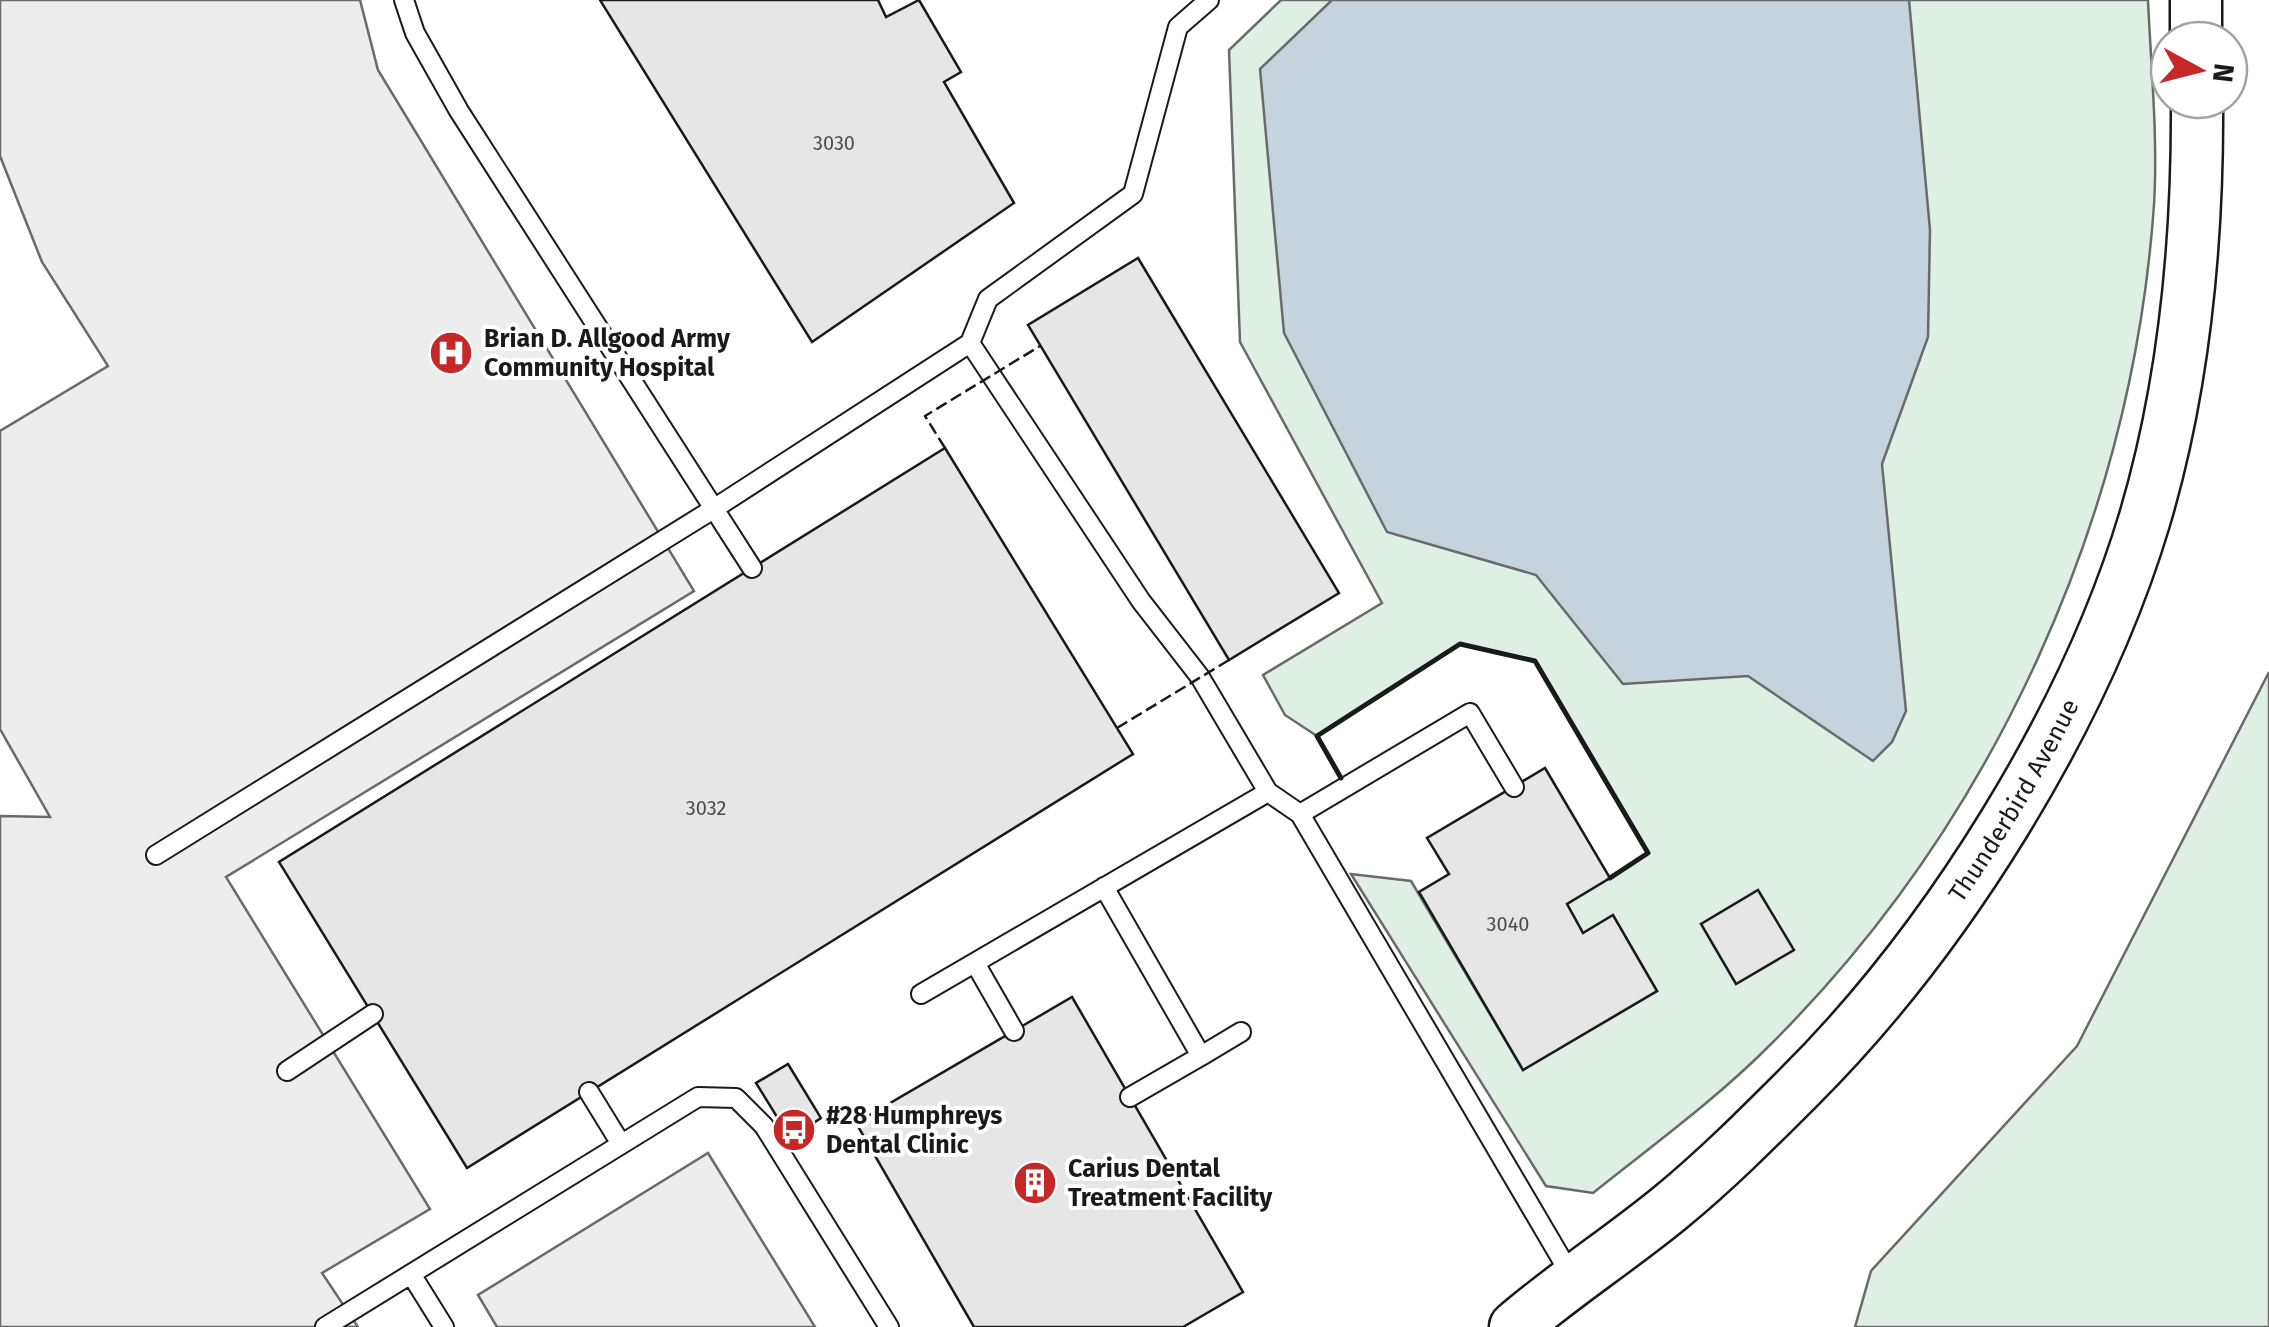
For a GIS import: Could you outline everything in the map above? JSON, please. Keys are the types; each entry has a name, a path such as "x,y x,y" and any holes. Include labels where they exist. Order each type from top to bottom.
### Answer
{"main road":[{"name":"Thunderbird Avenue","path":"1515,1327 1572,1278 1671,1207 1800,1086 1946,910 2037,771 2100,638 2144,520 2173,396 2195,238 2197,120"}],"lane":[{"path":"404,0 414,33 459,111 752,568"},
{"path":"156,856 715,508 970,343 988,299 1134,194 1178,27 1210,0"},
{"path":"970,343 1141,601 1200,677 1268,792 1300,814 1572,1278"},
{"path":"1300,814 1470,713 1514,787"},
{"path":"922,994 1268,792"},
{"path":"1104,888 1200,1056"},
{"path":"975,963 1014,1030"},
{"path":"287,1070 373,1014"},
{"path":"1130,1097 1241,1032"},
{"path":"589,1092 622,1144"},
{"path":"326,1327 698,1097 736,1098 764,1126 889,1327"},
{"path":"412,1274 444,1327"}],"green space":[{"path":"1281,0 2148,0 2149,120 2155,120 2155,179 2140,321 2116,436 2082,549 2038,658 1985,762 1923,862 1852,955 1752,1063 1593,1193 1546,1186 1351,874 1411,881 1523,1070 1657,991 1613,916 1583,933 1567,904 1648,853 1535,661 1460,644 1317,736 1285,715 1263,675 1382,603 1240,342 1229,50"},
{"path":"2269,672 2269,1327 1855,1327 1871,1271 2077,1046"}],"shaded area":[{"path":"0,0 360,0 378,70 694,591 226,877 430,1209 322,1273 358,1327 0,1327 0,816 50,817 0,729 0,431 108,366 42,262 0,156"},
{"path":"1332,0 1909,0 1930,230 1928,337 1882,464 1906,711 1892,742 1873,761 1748,676 1623,684 1536,575 1387,532 1284,333 1260,69"},
{"path":"708,1153 815,1327 497,1327 478,1295"}],"building":[{"path":"600,0 878,0 886,17 919,0 961,72 944,82 1014,203 812,342"},
{"path":"1138,258 1339,593 1229,660 1028,325"},
{"path":"945,448 1133,754 467,1168 279,862"},
{"path":"1545,768 1610,878 1567,904 1583,933 1613,915 1657,991 1523,1070 1419,892 1449,874 1427,838"},
{"path":"1758,890 1794,950 1736,984 1701,924"},
{"name":"Carius Dental Treatment Facility","path":"1072,997 1243,1292 1183,1327 974,1327 856,1123"},
{"path":"788,1064 821,1118 790,1138 756,1083"}],"fence":[{"path":"945,448 925,416 1040,346"},
{"path":"1117,728 1229,660"}],"wall":[{"path":"1341,778 1317,736 1460,644 1535,661 1648,853 1610,878"}],"place":[{"name":"Brian D. Allgood Army Community Hospital","path":"451,353"},
{"name":"#28 Humphreys Dental Clinic","path":"794,1130"},
{"name":"Carius Dental Treatment Facility","path":"1035,1183"}]}
